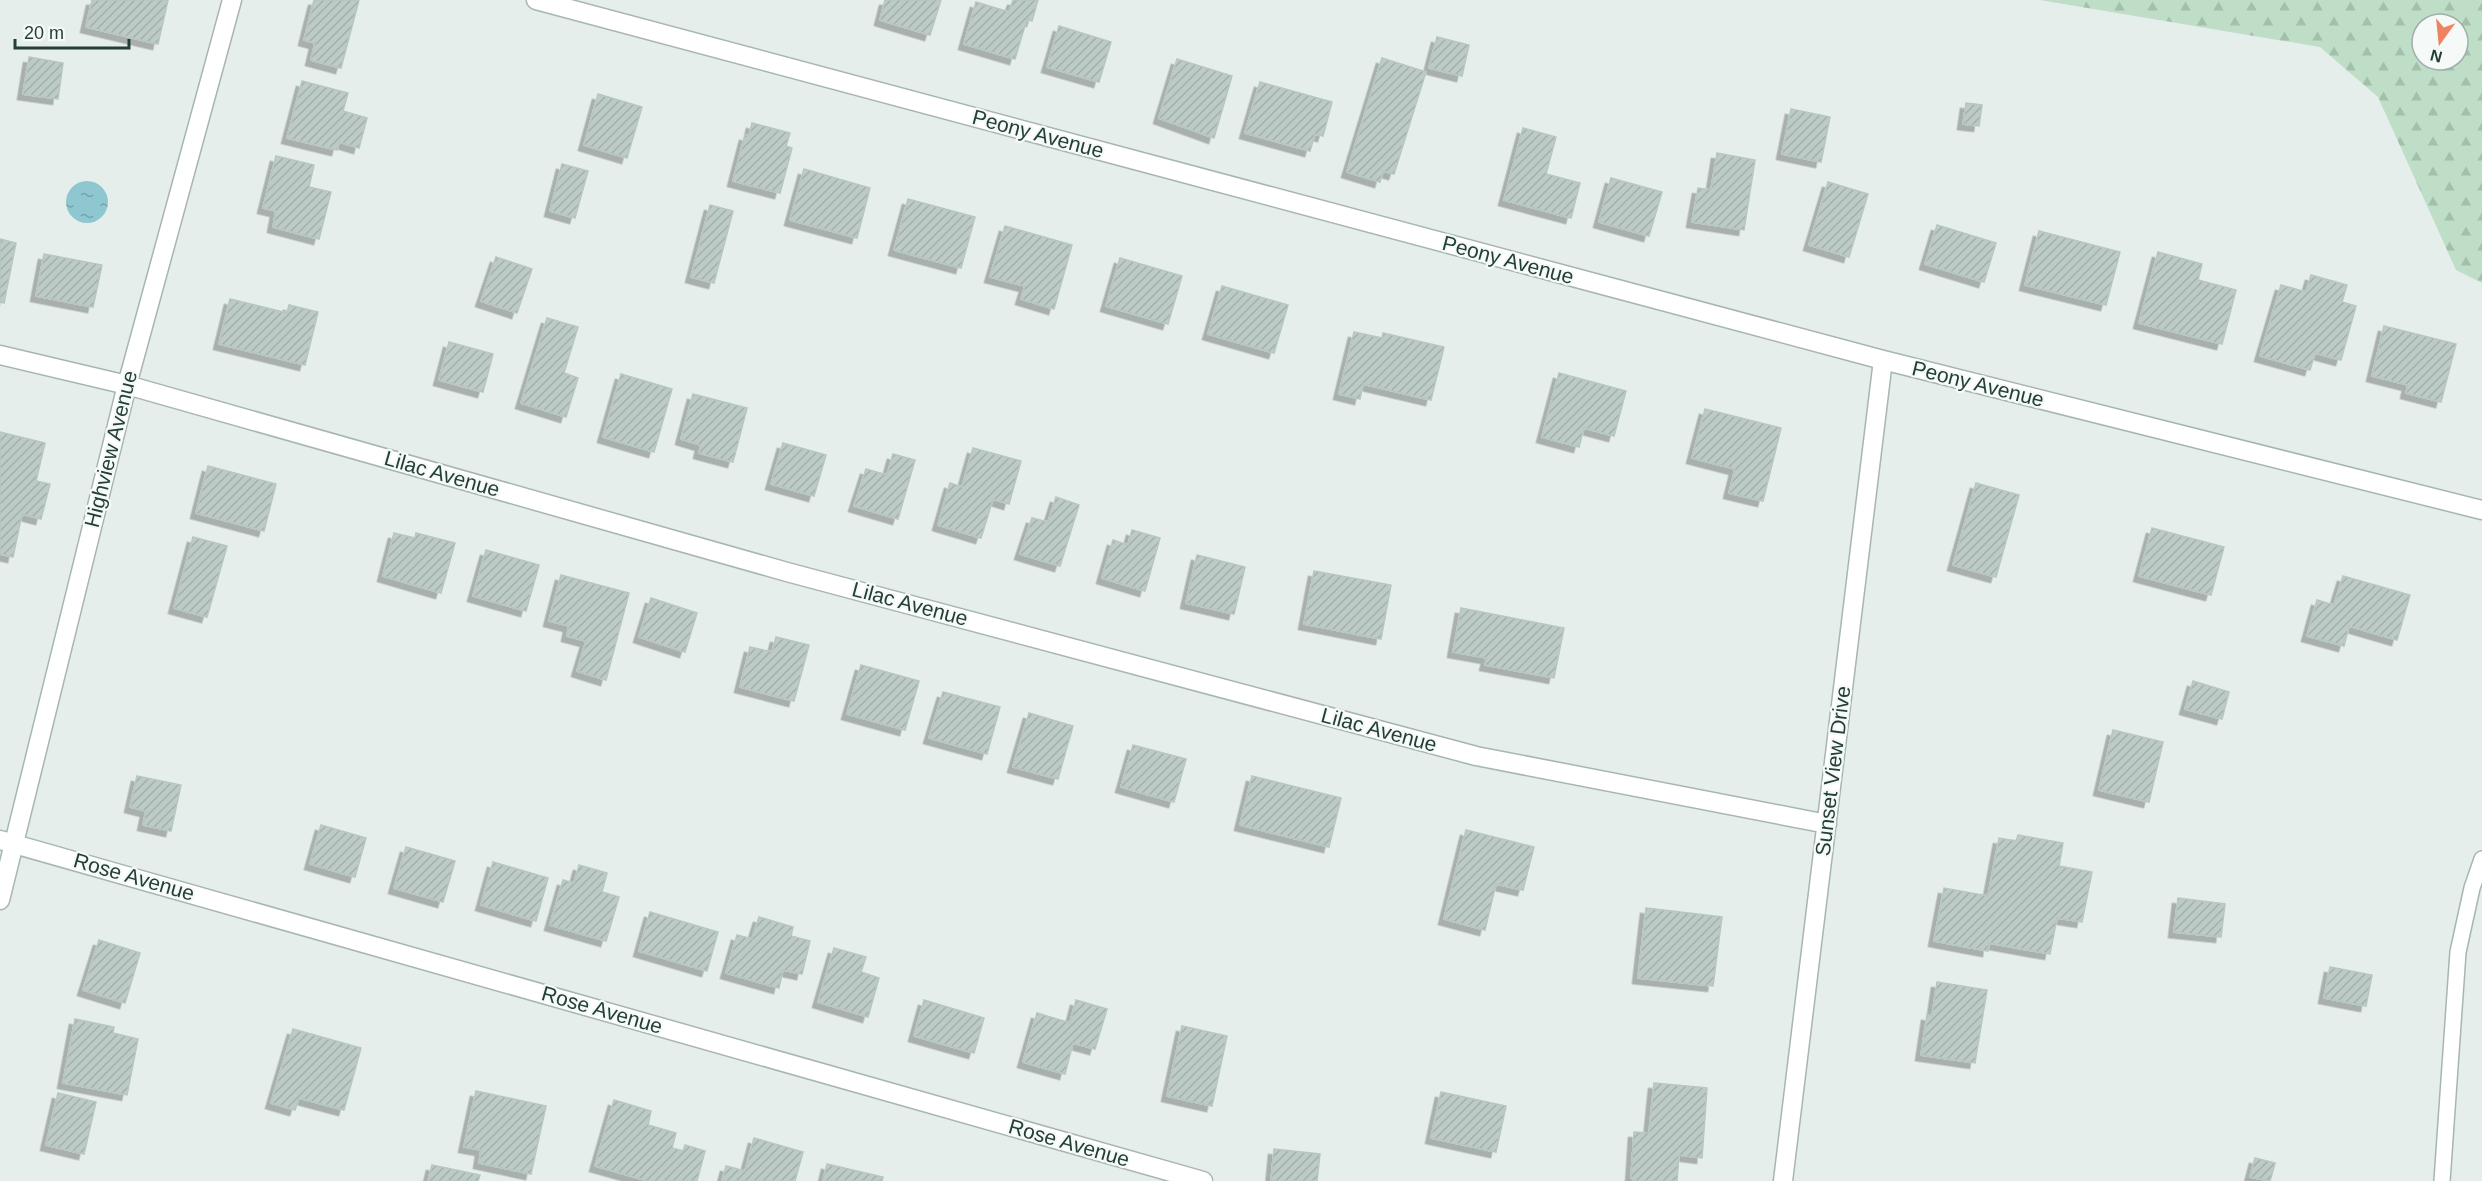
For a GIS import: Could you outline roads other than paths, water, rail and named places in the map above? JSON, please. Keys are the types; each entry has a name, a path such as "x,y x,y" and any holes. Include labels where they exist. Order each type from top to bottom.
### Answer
{"street":[{"name":"Highview Avenue","path":"0,900 7,841 127,385 232,0"},
{"name":"Peony Avenue","path":"536,0 1883,360 2482,510"},
{"name":"Lilac Avenue","path":"0,355 127,385 788,572 1476,756 1827,824"},
{"name":"Sunset View Drive","path":"1783,1181 1883,360"},
{"name":"Rose Avenue","path":"7,841 1203,1181"}],"lane":[{"path":"2442,1181 2458,952 2472,888 2482,859"}],"water":[{"path":"87,181 102,187 108,202 102,217 87,223 72,217 66,202 72,187"}]}
